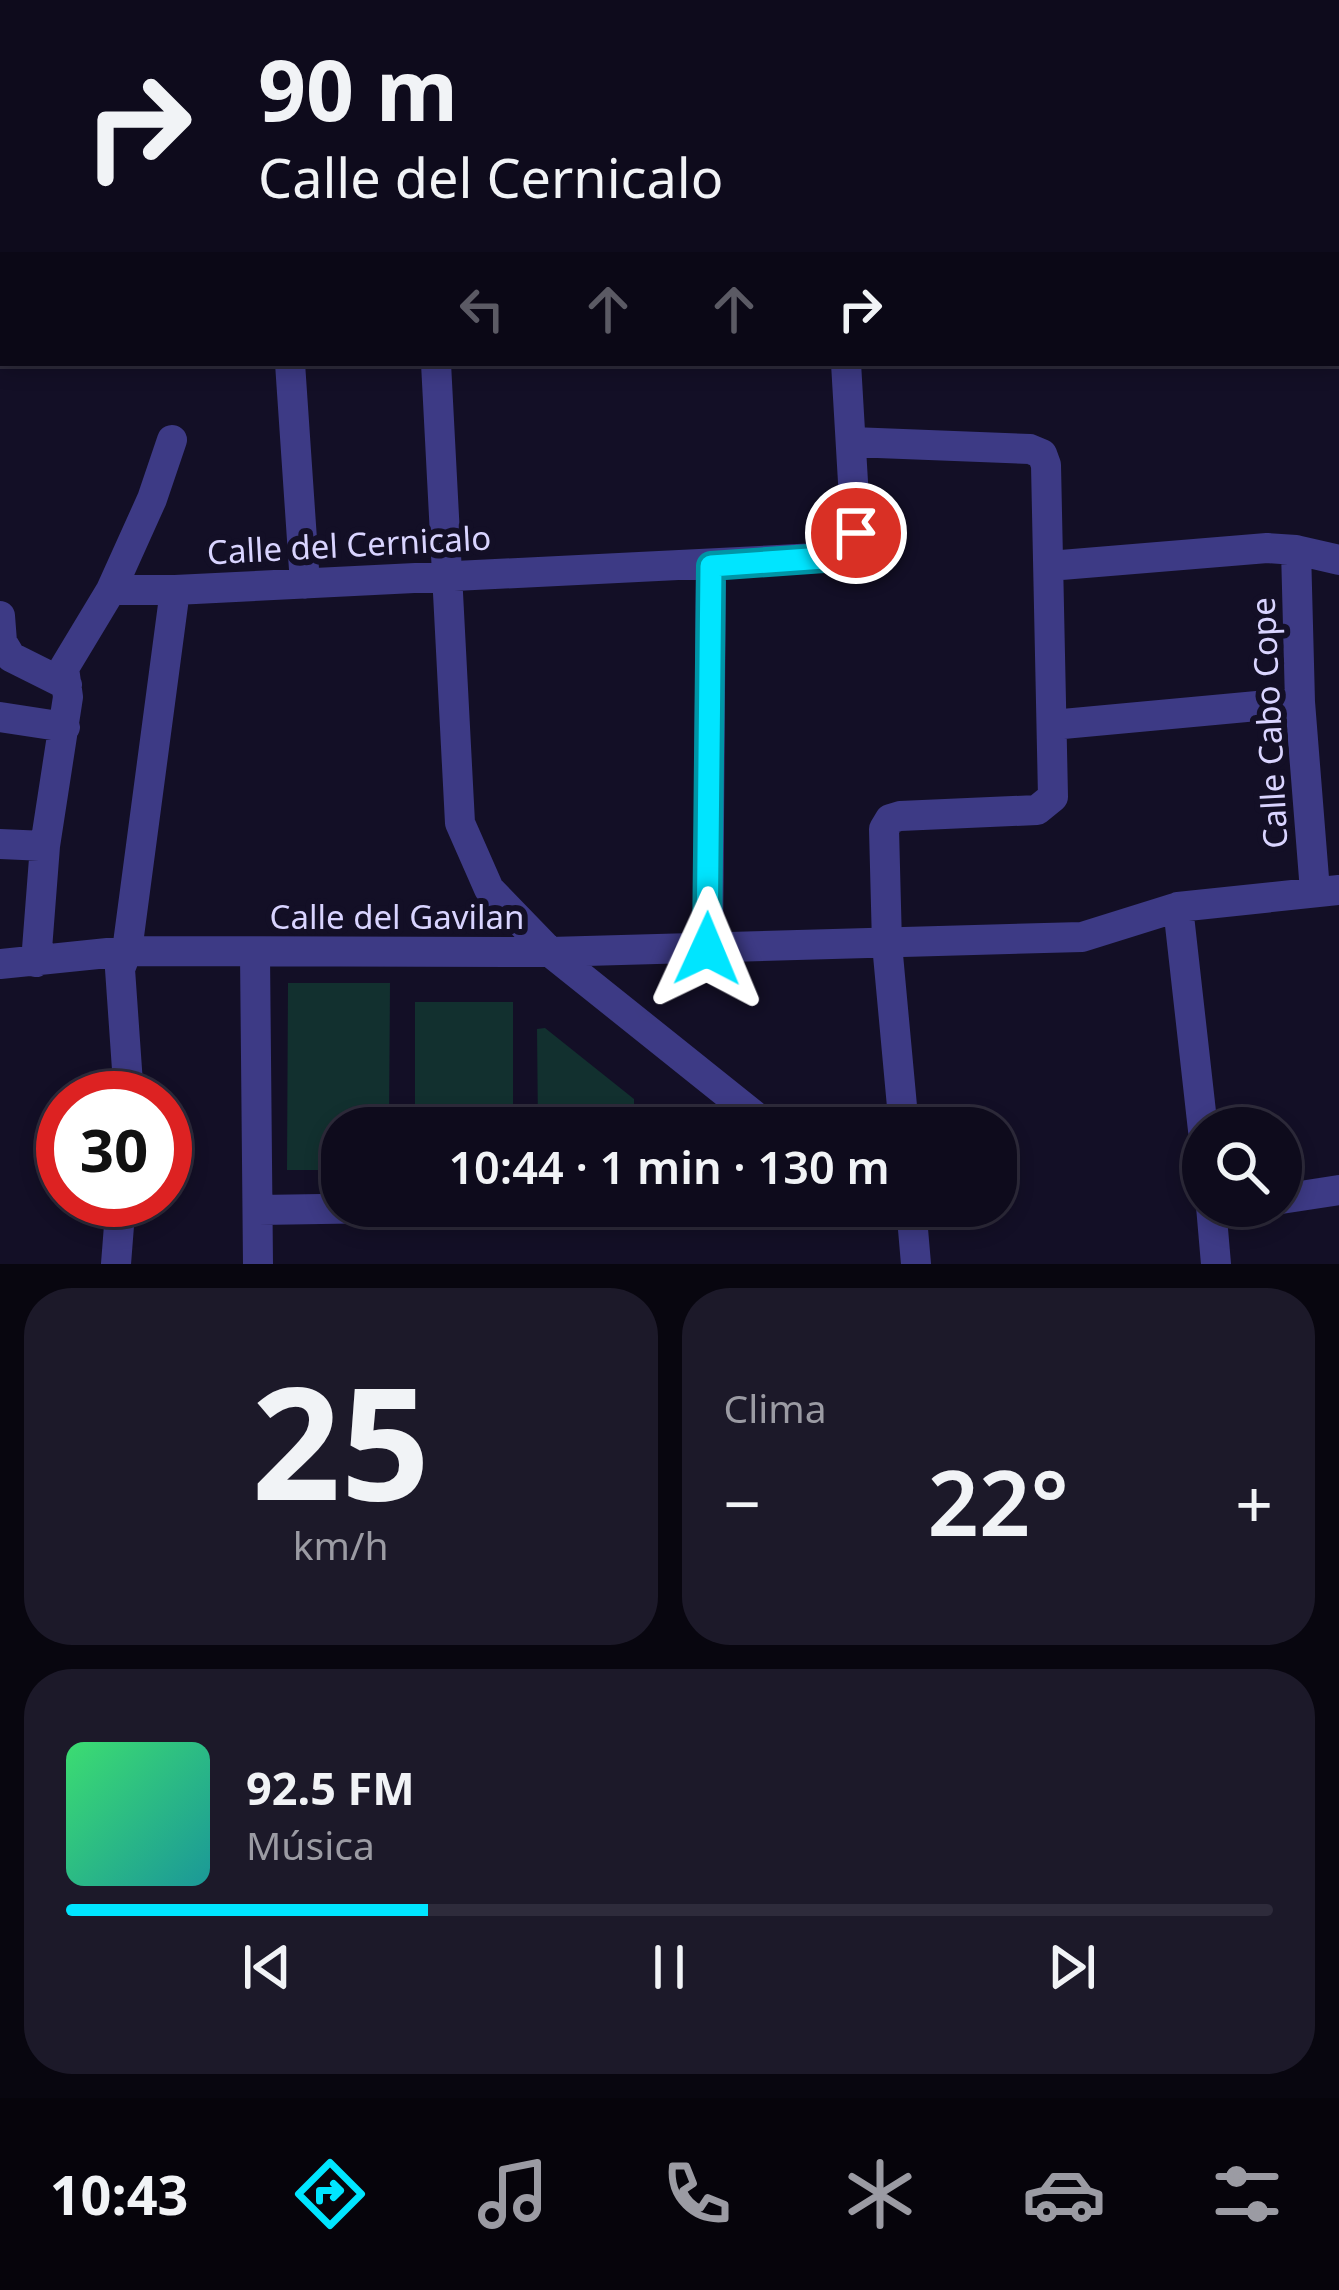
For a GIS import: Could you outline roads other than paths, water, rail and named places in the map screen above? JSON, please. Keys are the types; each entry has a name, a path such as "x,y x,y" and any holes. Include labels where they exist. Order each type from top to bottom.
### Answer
{"street":[{"path":"290,366 305,584"},
{"path":"436,366 460,823 489,889 550,952 744,1107"},
{"name":"Calle del Cernicalo","path":"127,1071 120,969 127,951 175,590 448,574 711,566 845,553 856,533 846,366"},
{"path":"36,962 45,846 64,727 64,668 111,590 152,500 172,440"},
{"path":"852,442 1015,448 1042,454 1046,465 1055,791 1044,807 899,816 886,824 887,944 902,1107"},
{"name":"Calle Cabo Cope","path":"1049,566 1268,548 1339,560"},
{"name":"Calle Cabo Cope","path":"1296,550 1300,702 1327,890"},
{"path":"707,949 711,566"},
{"path":"111,590 175,590"},
{"path":"0,616 2,642 11,657 67,685"},
{"path":"1052,725 1300,702"},
{"path":"0,717 64,727"},
{"path":"0,844 45,846"},
{"name":"Calle del Gavilan","path":"0,964 127,951 550,952 1082,937 1178,907 1327,890"},
{"path":"1178,907 1200,1107"},
{"path":"255,954 258,1264"},
{"path":"1302,1196 1339,1190"},
{"path":"259,1210 321,1209"},
{"path":"116,1264 119,1227"},
{"path":"912,1227 916,1264"},
{"path":"1216,1264 1218,1227"}]}
